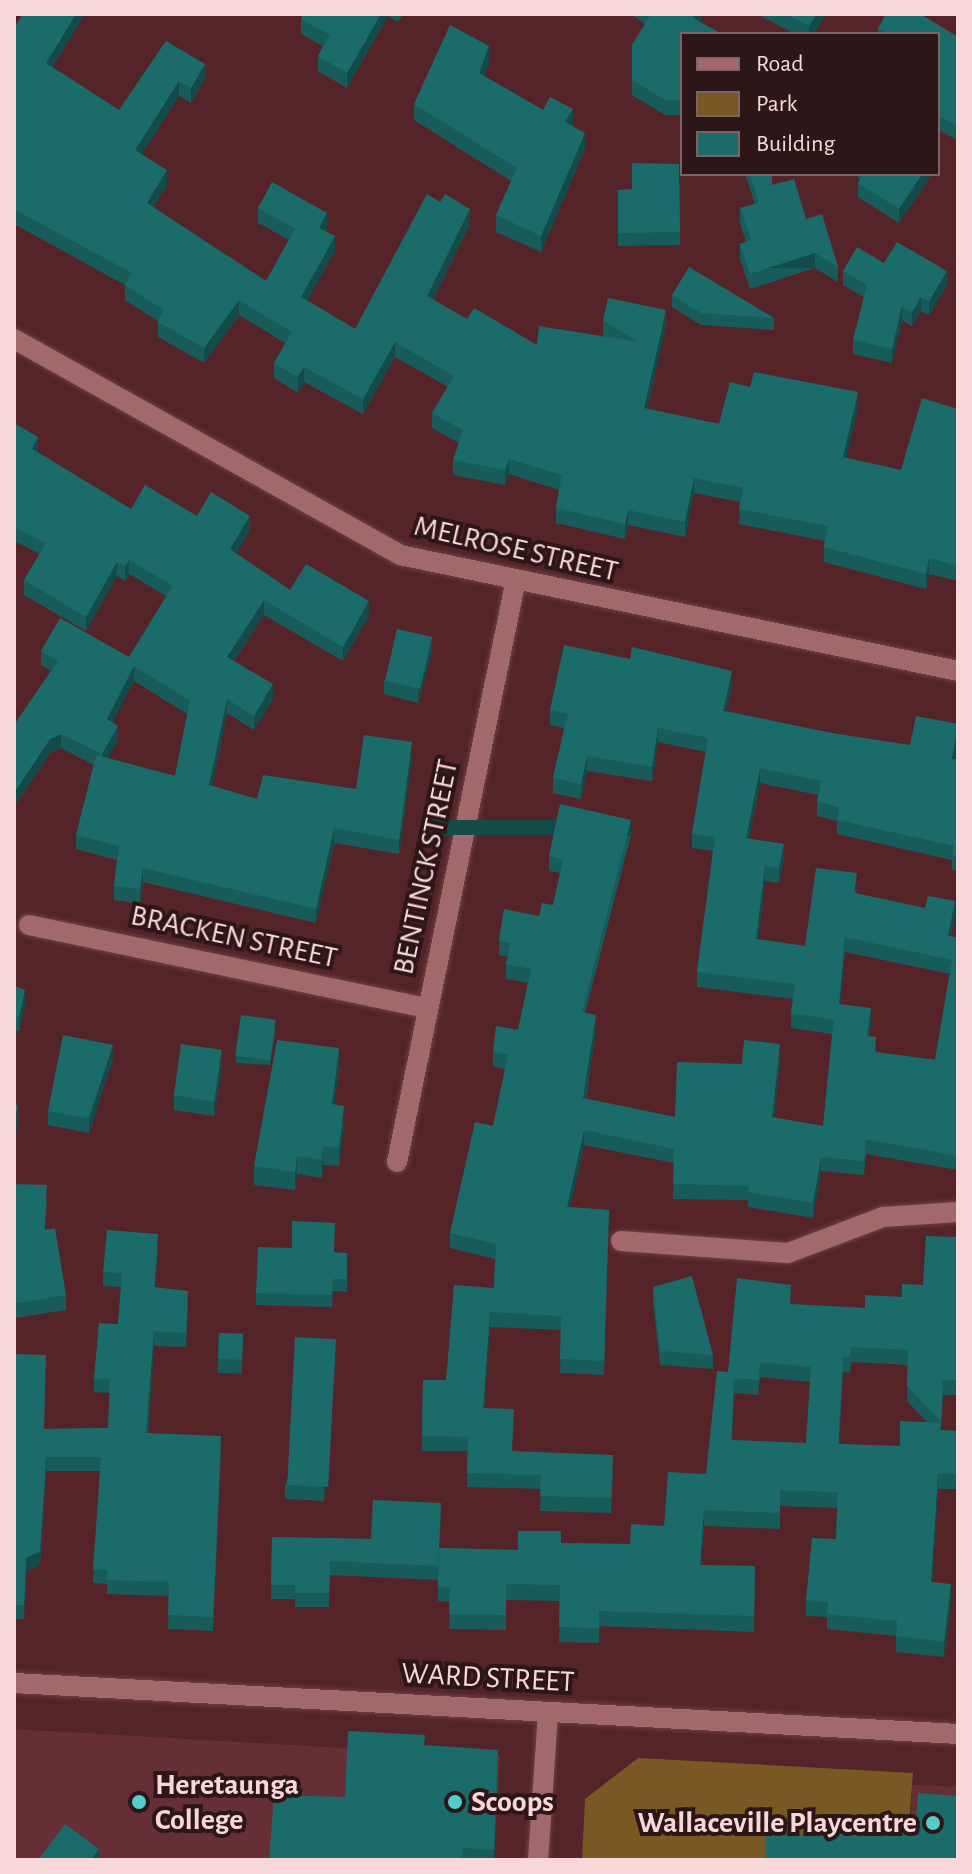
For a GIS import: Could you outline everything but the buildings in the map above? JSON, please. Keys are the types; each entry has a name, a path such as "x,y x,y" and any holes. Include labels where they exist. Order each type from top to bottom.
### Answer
{"street":[{"name":"MELROSE STREET","path":"14,339 400,555 515,584 958,671"},
{"name":"BENTINCK STREET","path":"397,1162 515,584"},
{"name":"BRACKEN STREET","path":"29,925 427,1008"},
{"path":"621,1241 788,1253 883,1217 958,1212"},
{"name":"WARD STREET","path":"14,1683 958,1734"},
{"path":"538,1860 548,1712"}],"shaded area":[{"path":"14,1729 500,1757 494,1860 14,1860"},
{"name":"Wallaceville Playcentre","path":"912,1785 958,1787 955,1860 909,1860"}],"green space":[{"path":"638,1758 913,1773 906,1860 582,1860 585,1799"}],"place":[{"name":"Heretaunga College","path":"139,1802"},
{"name":"Scoops","path":"455,1802"},
{"name":"Wallaceville Playcentre","path":"933,1823"}]}
